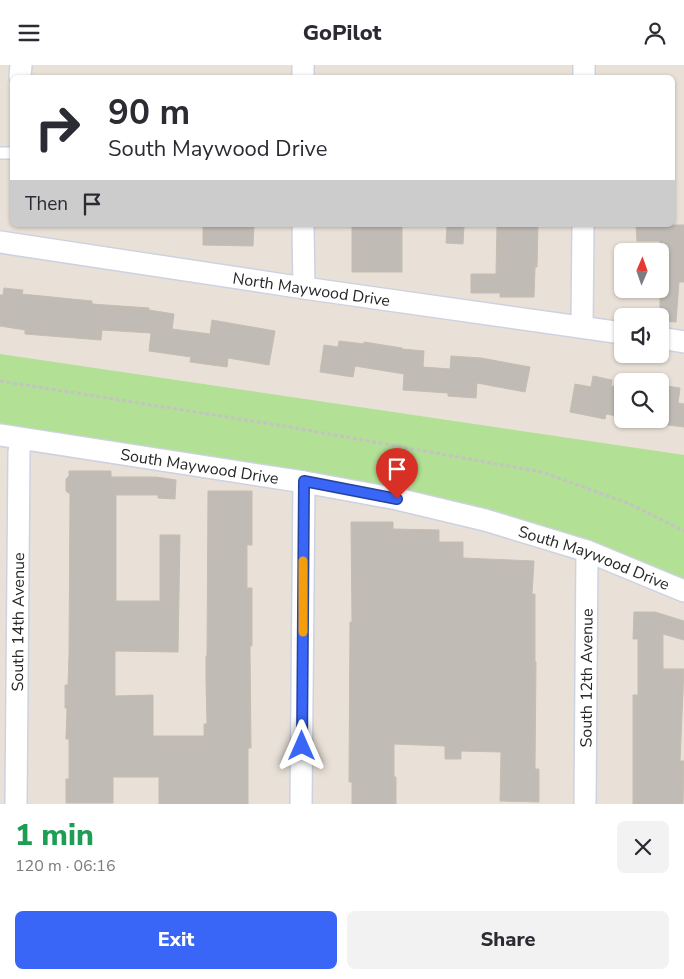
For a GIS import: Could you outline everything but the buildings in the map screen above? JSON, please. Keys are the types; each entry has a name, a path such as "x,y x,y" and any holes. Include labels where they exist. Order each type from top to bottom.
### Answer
{"street":[{"path":"304,227 304,288"},
{"path":"582,327 583,227"},
{"name":"North Maywood Drive","path":"12,237 304,288 614,332"},
{"path":"669,339 684,341"},
{"name":"South Maywood Drive","path":"0,435 304,481 397,499 485,520 587,551 684,591"},
{"name":"South 14th Avenue","path":"16,804 19,452 21,439"},
{"path":"301,804 304,481"},
{"name":"South 12th Avenue","path":"585,804 587,551"}],"path":[{"path":"0,381 284,426 542,472 630,504 684,531"}],"green space":[{"path":"0,354 684,455 684,582 579,539 0,427"}],"slow traffic":[{"path":"303,561 303,632"}],"route":[{"path":"302,746 304,481 397,499"}]}
